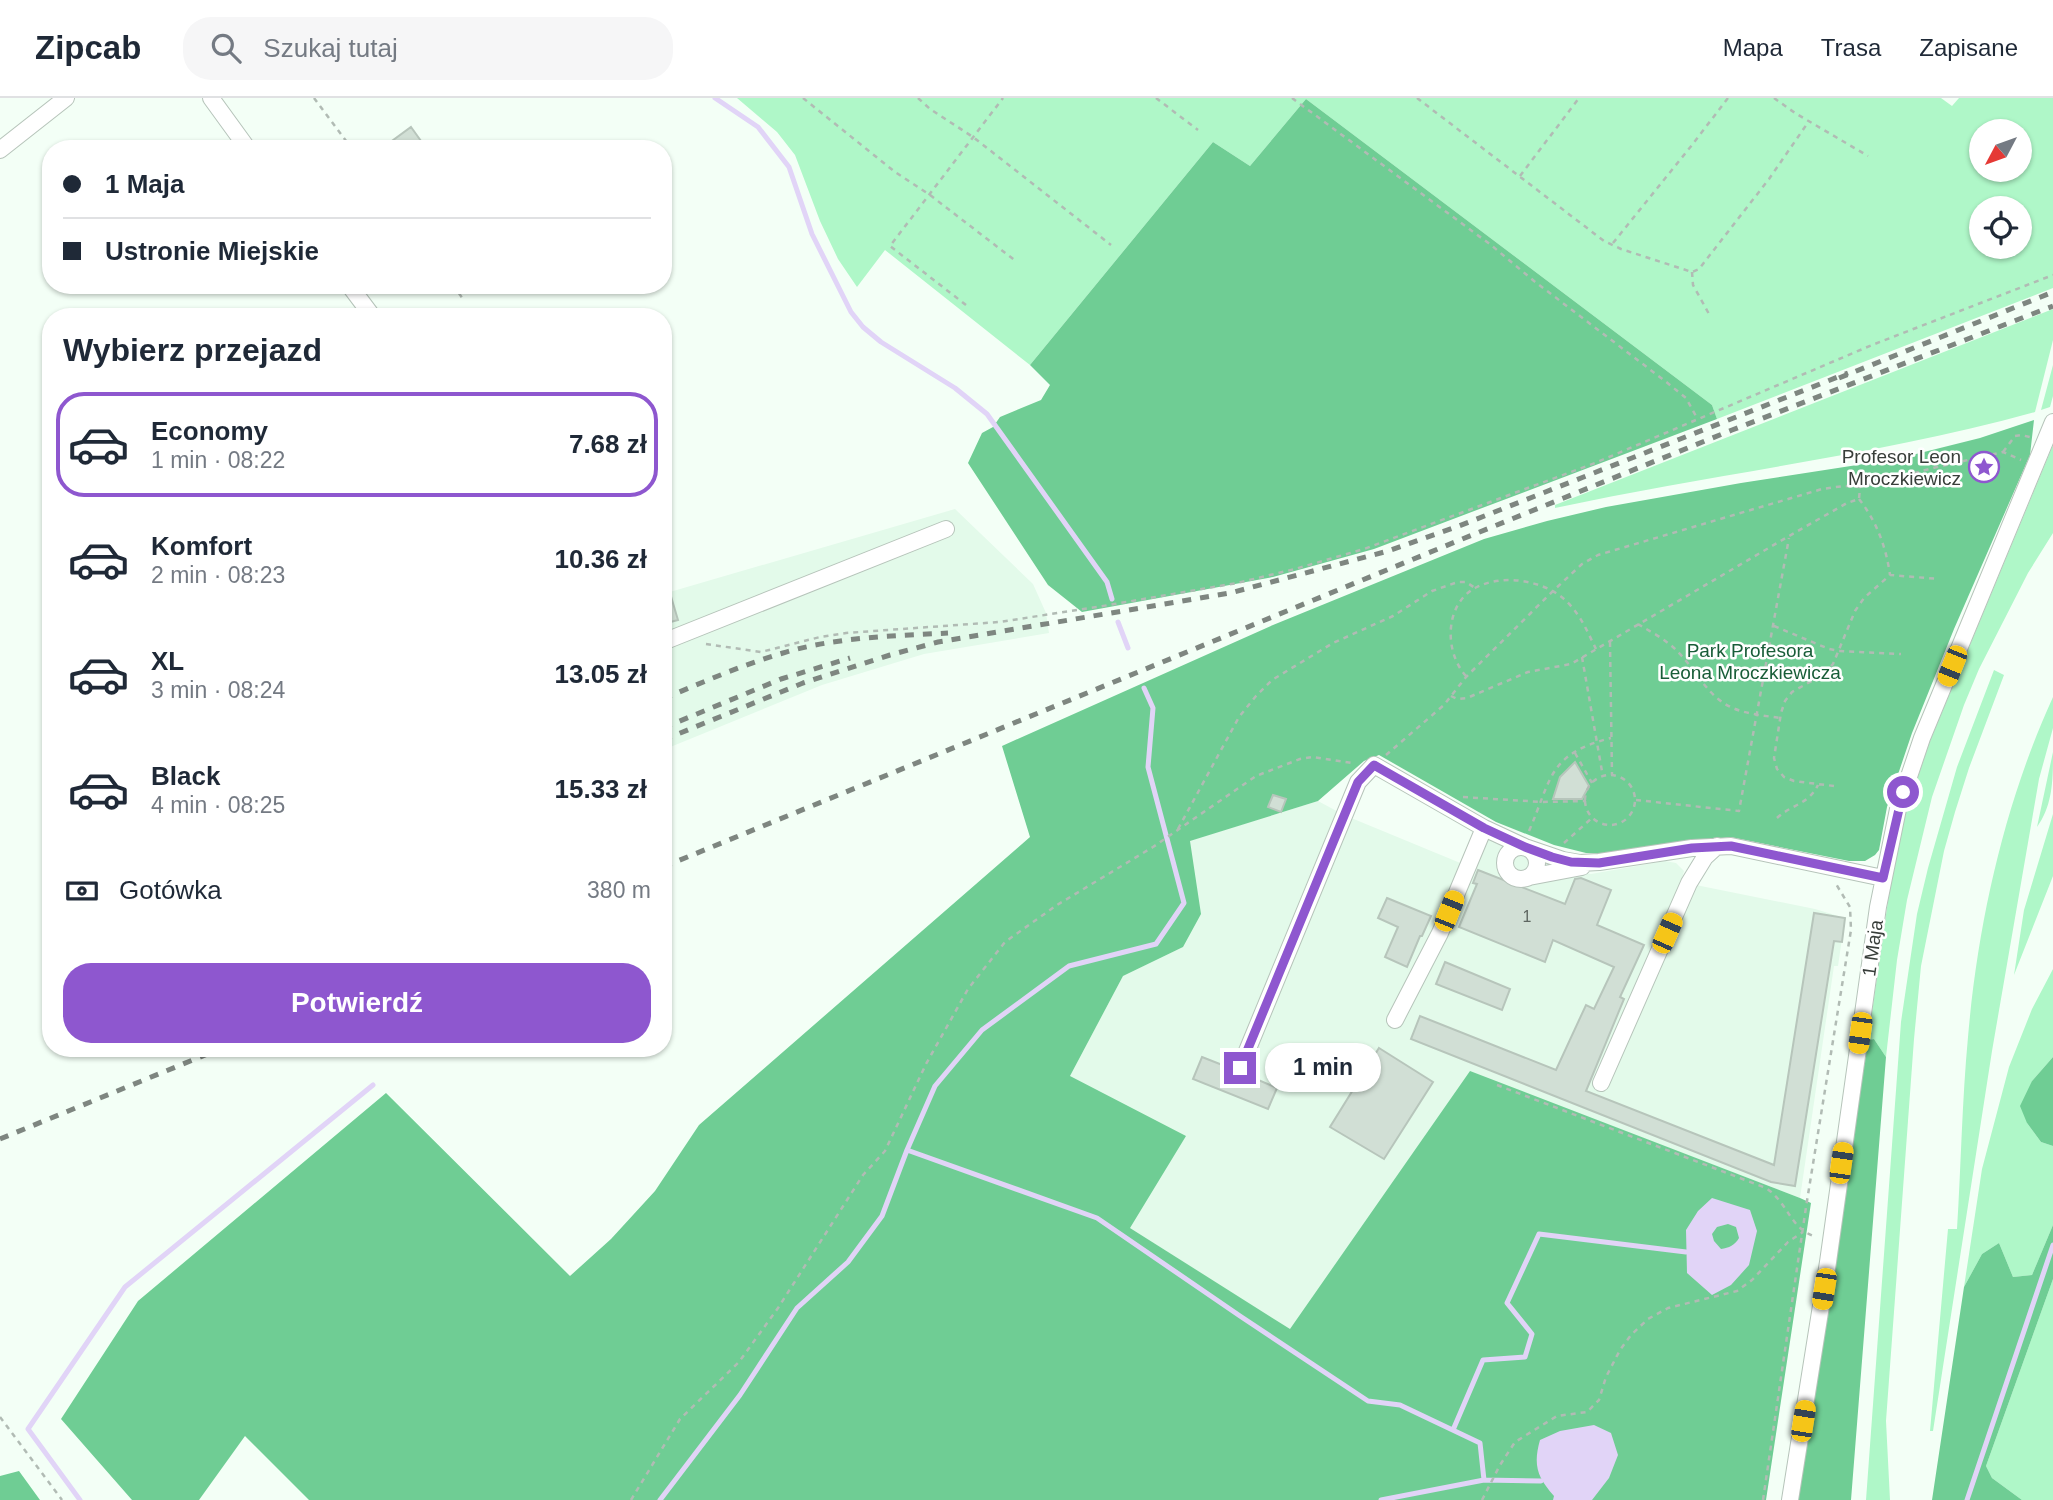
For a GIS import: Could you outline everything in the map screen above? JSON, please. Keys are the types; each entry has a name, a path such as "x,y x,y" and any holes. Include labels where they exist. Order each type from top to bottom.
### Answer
{"street":[{"path":"0,150 66,98"},
{"path":"211,98 241,140"},
{"name":"1 Maja","path":"1790,1500 1883,878 1898,810 1922,738 2053,422"},
{"path":"672,639 946,529"},
{"path":"1240,1068 1358,782 1374,765 1484,828 1525,847 1580,863 1608,861"},
{"path":"1395,1020 1440,933 1484,828"},
{"path":"1529,877 1536,869 1534,853 1520,846 1510,850 1506,854 1504,865 1509,875 1519,879 1529,877 1608,861 1717,846 1731,846 1883,878"},
{"path":"1601,1083 1689,883 1705,857 1717,846"}],"path":[{"path":"314,98 345,140"},
{"path":"803,98 894,172 930,195 1017,262"},
{"path":"918,98 973,137 1111,245"},
{"path":"966,305 890,246 1003,98"},
{"path":"1156,98 1198,130"},
{"path":"1292,98 1491,245 1665,381 1686,398 1697,418"},
{"path":"1416,98 1604,241 1692,272 1699,269 1769,179 1809,121"},
{"path":"1519,176 1580,98"},
{"path":"1612,244 1728,98"},
{"path":"1774,98 1868,156"},
{"path":"1692,272 1693,285 1709,314"},
{"path":"672,641 761,652 846,633 999,622 1237,583 1295,569 1364,549 1595,463 1872,345 2053,275"},
{"path":"459,294 463,299"},
{"path":"2003,452 2011,439 2018,435 2033,438"},
{"path":"631,1500 680,1419 739,1362 778,1308 863,1175 885,1151 926,1064 968,989 1005,942 1057,905 1153,847 1256,776 1300,759 1313,757 1374,765 1444,705 1466,677 1553,591 1582,564 1598,555 1785,499 1844,485 1860,487 2003,452 2025,461"},
{"path":"1860,487 1859,499 1872,516 1881,536 1890,576"},
{"path":"1451,696 1457,699 1467,698 1528,672 1571,664 1789,536 1859,499"},
{"path":"1636,800 1739,811 1789,536"},
{"path":"1834,786 1794,781 1784,777 1777,769 1774,758 1785,701 1792,692 1824,674 1833,664 1855,611 1864,598 1890,576 1939,579"},
{"path":"1466,677 1458,668 1452,654 1452,622 1461,602 1475,588 1491,582 1509,579 1529,582 1553,591 1575,610 1596,649"},
{"path":"1178,829 1239,717 1272,680 1333,643 1393,616 1432,591 1458,582 1466,582 1475,588"},
{"path":"1637,624 1678,652 1710,692 1723,703 1738,710 1780,718"},
{"path":"1774,626 1829,649 1901,654"},
{"path":"1610,641 1612,775"},
{"path":"1583,657 1603,777"},
{"path":"1525,847 1528,832 1556,767 1574,752 1611,738"},
{"path":"1574,752 1592,783"},
{"path":"1612,775 1627,782 1636,800 1632,813 1619,823 1602,823 1590,814 1586,801 1587,791 1591,784 1612,775"},
{"path":"1777,818 1784,811 1806,801 1818,785"},
{"path":"1458,796 1542,802 1586,801"},
{"path":"1549,856 1593,817"},
{"path":"1763,1500 1851,930 1850,907 1835,882 1835,868"},
{"path":"1497,1085 1766,1188 1778,1197 1803,1232 1830,1241"},
{"path":"1482,1500 1515,1442 1558,1416 1587,1412 1599,1400 1606,1377 1620,1350 1648,1319 1668,1308 1737,1291 1752,1280 1788,1242 1803,1232"},
{"path":"0,1417 62,1500"}],"shaded area":[{"path":"955,509 1033,584 1046,613 1049,633 924,654 822,685 672,746 672,591"},
{"path":"1318,801 1344,815 1470,867 1486,835 1571,871 1591,874 1665,861 1676,863 1684,871 1681,882 1815,909 1845,918 1838,966 1834,966 1800,1198 1470,1072 1290,1330 1130,1228 1070,1076 1123,976 1183,947 1189,841"},
{"path":"1712,1198 1750,1210 1757,1231 1749,1265 1731,1285 1712,1295 1687,1273 1686,1230 1698,1211","holes":["1728,1224 1736,1227 1739,1238 1732,1246 1721,1249 1712,1234 1717,1227"]},
{"path":"1594,1425 1611,1433 1618,1455 1609,1478 1592,1500 1553,1500 1554,1496 1538,1470 1540,1440 1560,1431"}],"green space":[{"path":"737,98 1941,98 1952,106 1959,98 2053,98 2053,288 1717,419 1712,405 1306,99 1250,166 1213,142 1030,365 885,250 857,287 838,259 820,221 795,155 777,132"},
{"path":"1306,99 1712,405 1717,419 1374,549 1273,577 1082,612 1048,585 968,463 982,433 993,427 1000,417 1041,400 1050,385 1030,365 1213,142 1250,166"},
{"path":"2053,309 2053,340 2035,412 1916,441 1555,508 1555,505"},
{"path":"2053,365 2053,396 2050,407 2041,410"},
{"name":"Park Profesora Leona Mroczkiewicza","path":"2034,420 2030,455 1912,733 1887,807 1879,850 1875,855 1865,861 1849,861 1730,837 1608,854 1586,853 1554,845 1496,822 1379,755 1364,761 1318,801 1190,841 1201,914 1183,947 1123,976 1070,1076 1186,1136 1130,1228 1290,1329 1470,1071 1811,1203 1766,1500 309,1500 245,1436 199,1500 132,1500 61,1419 138,1301 386,1093 570,1276 611,1239 655,1191 699,1125 1030,837 1002,746 1273,625 1484,539 1606,507 1896,459 1980,438"},
{"path":"2053,445 2053,533 2028,573 1979,669 1932,797 1907,900 1886,1057 1874,1039 1868,1040 1891,880 1906,812 1930,741"},
{"path":"1994,670 2004,675 1955,812 1944,851 1921,966 1886,1421 1890,1500 1866,1500 1901,1022 1917,914 1957,767"},
{"path":"2053,697 2053,728 2039,779 1992,1051 1933,1431 1930,1431 1948,1229 1957,1229 1966,1061 1979,950 1996,863 2008,820 2036,737"},
{"path":"2053,752 2049,801 2037,827"},
{"path":"2053,814 2053,876 2014,975 2024,910"},
{"path":"2053,969 2053,1057 2032,1081 2027,1123 2041,1142 2053,1146 2053,1225 2032,1275 2013,1277 1999,1243 1982,1254 1964,1287 1982,1169 2009,1067 2032,1009"},
{"path":"1874,1039 1886,1057 1851,1500 1798,1500 1868,1040"},
{"path":"2053,1057 2053,1146 2041,1142 2027,1123 2020,1106 2032,1081"},
{"path":"2053,1225 2053,1279 1986,1466 1992,1478 2022,1500 1932,1500 1964,1287 1982,1254 1999,1243 2013,1277 2032,1275"},
{"path":"2053,1279 2053,1500 2022,1500 1992,1478 1986,1466"},
{"path":"19,1471 40,1500 0,1500 0,1476"}],"building":[{"path":"411,127 420,140 393,140"},
{"path":"672,600 678,620 672,622"},
{"path":"1575,762 1589,786 1582,799 1553,799 1560,777"},
{"path":"1273,795 1286,799 1281,812 1268,807"},
{"path":"1478,870 1565,904 1575,879 1581,878 1611,890 1597,925 1644,945 1620,997 1624,999 1586,1091 1774,1165 1814,913 1845,918 1842,942 1834,941 1795,1186 1771,1182 1411,1039 1420,1016 1556,1070 1586,1005 1594,1009 1614,967 1553,940 1545,962 1459,927 1477,884 1473,883"},
{"path":"1387,898 1431,916 1407,967 1385,957 1398,927 1378,918"},
{"path":"1445,962 1510,989 1502,1010 1436,984"},
{"path":"1379,1048 1433,1082 1384,1159 1330,1127"},
{"path":"1202,1057 1230,1068 1235,1077 1242,1078 1247,1075 1277,1088 1268,1109 1193,1079"}],"waterway":[{"path":"715,98 758,127 789,167 812,234 851,312 863,327 881,342 955,388 987,414 1107,582 1112,599"},
{"path":"1118,622 1128,648"},
{"path":"660,1500 740,1395 797,1308 848,1262 882,1216 935,1086 982,1030 1069,966 1156,944 1184,903 1148,767 1153,708 1144,688"},
{"path":"80,1500 28,1429 125,1287 373,1085"},
{"path":"907,1150 1097,1218 1368,1401 1400,1405 1480,1443 1484,1480 1541,1481"},
{"path":"1453,1430 1483,1360 1525,1357 1532,1334 1507,1303 1539,1234 1686,1252"},
{"path":"1967,1500 2053,1245"},
{"path":"1381,1500 1484,1480"}],"railway":[{"path":"1839,378 2053,292"},
{"path":"672,863 1732,430 2053,306"},
{"path":"672,736 803,683 938,642 1230,593 1388,551 1459,526 1848,373"},
{"path":"672,695 738,668 803,648 865,638 948,633"},
{"path":"672,724 781,679 850,658"},
{"path":"0,1139 200,1057"}],"place":[{"name":"Profesor Leon Mroczkiewicz","path":"1984,467"}],"route":[{"path":"1240,1068 1358,782 1374,765 1484,828 1552,857 1580,863 1599,863 1692,848 1731,846 1883,878 1903,792"}]}
